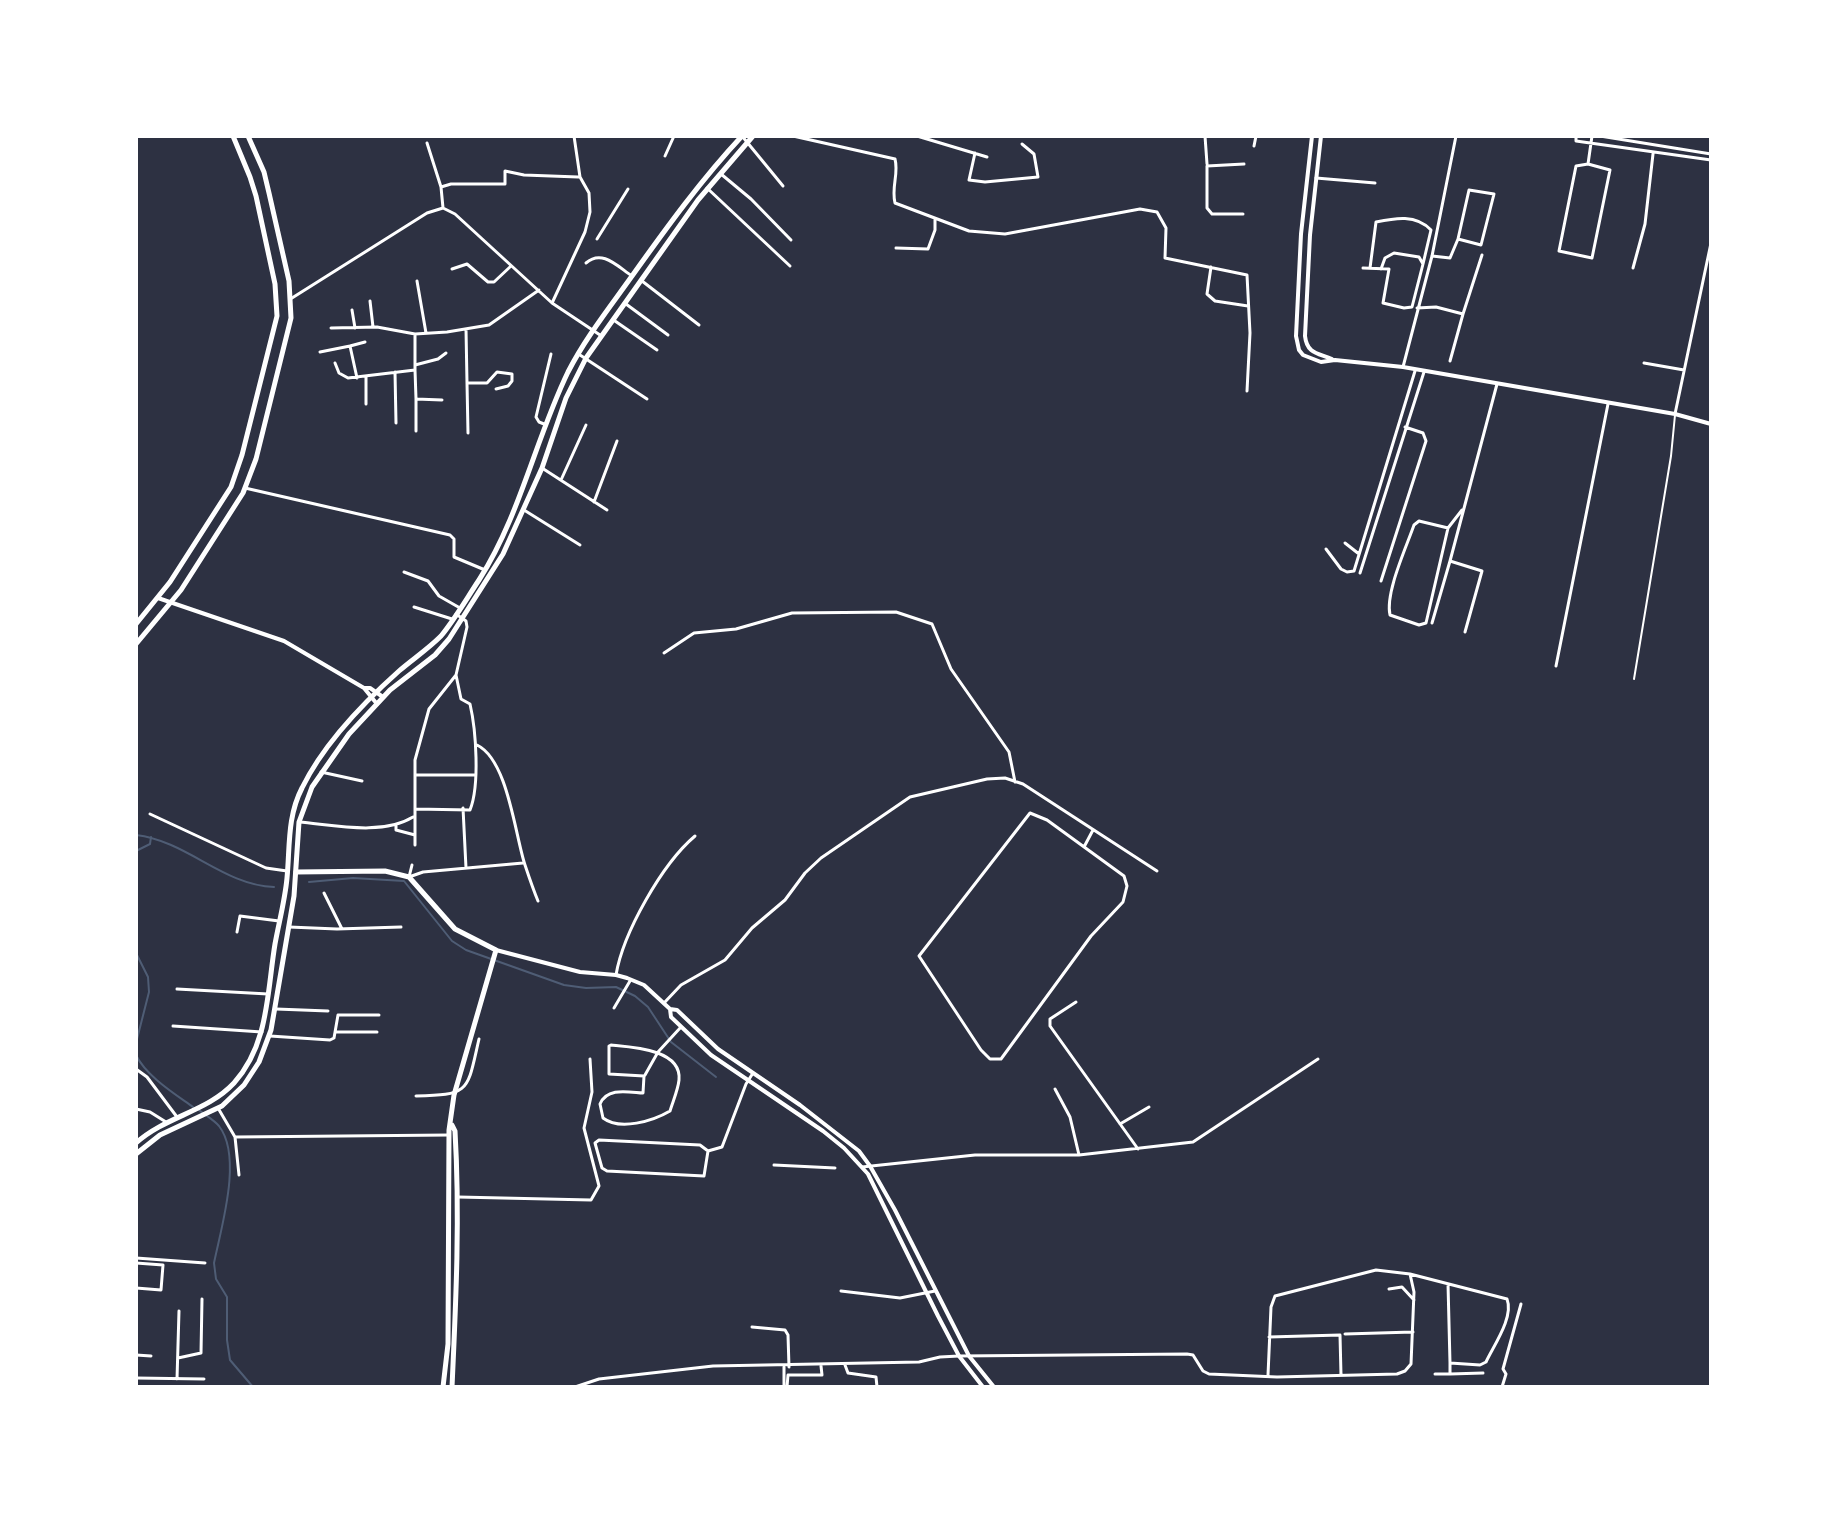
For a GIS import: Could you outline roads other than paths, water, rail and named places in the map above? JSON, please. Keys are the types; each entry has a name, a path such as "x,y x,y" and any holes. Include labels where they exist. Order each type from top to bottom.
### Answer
{"main road":[{"path":"136,624 201,536 237,472 277,316 277,299 250,177 233,136"},
{"path":"136,644 172,603 213,544 245,488 256,459 291,318 292,298 264,172 248,136"},
{"path":"136,1143 166,1122 210,1103 237,1080 256,1050 262,1032 287,871 291,821 298,795 342,728 376,693 443,634 485,570 578,354 700,182 742,136"},
{"path":"136,1154 160,1135 217,1109 252,1073 270,1036 296,872 299,822 306,799 349,734 383,697 437,653 463,619 495,569 524,510 566,398 586,358 707,188 753,136"},
{"path":"277,299 292,298"},
{"path":"296,872 385,871 409,877 455,929 496,951 454,1095 449,1135 449,1312 443,1387"},
{"path":"451,1124 455,1131 458,1197 452,1387"}],"street":[{"path":"552,303 585,232 590,212 589,193 580,177 574,136"},
{"path":"665,156 674,136"},
{"path":"742,136 783,186"},
{"path":"793,136 895,159 898,168 893,192 895,203 969,231 1005,234 1140,209 1157,212 1166,228 1165,258 1247,275 1250,333 1247,391"},
{"path":"917,136 987,157"},
{"path":"1205,136 1207,208 1212,214 1243,214"},
{"path":"1254,146 1256,136"},
{"path":"1312,136 1301,234 1296,336 1299,350 1307,358 1321,362 1335,360"},
{"path":"1321,136 1310,235 1305,336 1311,352 1335,360 1403,367 1675,414 1711,424"},
{"path":"1403,367 1432,256 1456,136"},
{"path":"1576,136 1576,141 1591,144 1711,160"},
{"path":"1588,164 1592,136"},
{"path":"1600,136 1711,154"},
{"path":"427,143 441,187 443,208"},
{"path":"975,153 969,180 985,182 1038,177 1036,158 1022,144"},
{"path":"1633,268 1645,224 1653,154"},
{"path":"1207,166 1244,164"},
{"path":"1588,164 1610,170 1592,258 1559,251 1576,166 1588,164"},
{"path":"441,187 451,184 505,184 505,171 524,175 580,177"},
{"path":"720,173 791,240"},
{"path":"1316,178 1375,183"},
{"path":"707,188 790,266"},
{"path":"597,239 628,189"},
{"path":"1432,256 1450,258 1458,239 1469,190 1494,194 1481,245 1458,239"},
{"path":"292,298 427,213 443,208 455,214 552,303 601,335"},
{"path":"1363,268 1389,269 1383,303 1412,307 1431,230 1425,223 1416,220 1396,218 1376,222 1370,268"},
{"path":"896,248 928,249 935,230 935,219"},
{"path":"1675,414 1711,243"},
{"path":"1381,269 1385,258 1394,253 1419,257 1423,264"},
{"path":"1450,361 1482,255"},
{"path":"586,263 601,256 632,276"},
{"path":"452,269 467,264 488,282 494,282 511,266"},
{"path":"1211,267 1207,294 1215,301 1248,306"},
{"path":"640,279 699,325"},
{"path":"417,281 426,333"},
{"path":"331,328 373,327 415,334 489,325 539,290"},
{"path":"370,301 373,327"},
{"path":"623,302 668,335"},
{"path":"1417,308 1436,307 1463,314"},
{"path":"352,310 355,328"},
{"path":"612,319 657,350"},
{"path":"466,329 468,433"},
{"path":"415,334 416,431"},
{"path":"1296,336 1305,336"},
{"path":"320,352 365,342"},
{"path":"350,346 357,378"},
{"path":"335,363 344,378 357,378 415,367 446,353"},
{"path":"547,425 536,417 551,354"},
{"path":"578,354 647,399"},
{"path":"1644,363 1684,370"},
{"path":"1326,549 1341,569 1354,571 1415,371"},
{"path":"395,372 396,423"},
{"path":"467,383 487,383 497,372 512,374 508,386 496,389"},
{"path":"1360,573 1424,372"},
{"path":"366,376 366,404"},
{"path":"1432,623 1497,384"},
{"path":"416,397 418,400 442,400"},
{"path":"1556,666 1608,404"},
{"path":"561,480 586,425"},
{"path":"1381,581 1426,441 1423,433 1405,427"},
{"path":"594,502 617,441"},
{"path":"542,468 607,510"},
{"path":"245,488 451,535 454,557 485,570"},
{"path":"524,510 580,545"},
{"path":"1448,528 1419,521 1414,525 1395,580 1390,615 1423,626 1426,623 1448,528 1462,510"},
{"path":"1345,543 1359,554"},
{"path":"1450,561 1482,571 1465,632"},
{"path":"404,572 428,581 439,596 460,608"},
{"path":"158,598 284,641 364,688 377,704"},
{"path":"299,822 359,827 396,824 415,812 470,810 475,797 477,745 470,704 461,699 456,675 467,627 463,619 414,607"},
{"path":"664,653 694,633 736,629 792,613 896,612 932,624 951,669 1009,752 1015,782"},
{"path":"415,845 415,760 426,717 456,675"},
{"path":"364,688 370,688 383,697"},
{"path":"477,745 485,749 500,776 538,901"},
{"path":"321,772 362,781"},
{"path":"415,775 475,775"},
{"path":"664,1003 681,985 725,960 752,928 785,900 821,858 882,814 923,793 1005,778 1023,784 1157,871"},
{"path":"463,808 466,868"},
{"path":"1030,813 1047,820 1084,847 1124,876 1127,886 1123,902 1091,936 1001,1059 990,1059 919,956 1030,813"},
{"path":"150,814 266,868 287,871"},
{"path":"396,824 399,833 415,835"},
{"path":"1084,847 1093,830"},
{"path":"616,975 623,946 644,904 660,878 695,836"},
{"path":"409,877 423,872 524,863"},
{"path":"409,877 412,865"},
{"path":"324,893 342,929"},
{"path":"237,932 240,916 280,921"},
{"path":"287,927 401,927"},
{"path":"496,951 580,972 616,975 644,985 670,1009 677,1010 718,1049 851,1144 870,1166 969,1356 994,1387"},
{"path":"614,1008 631,980"},
{"path":"177,989 268,994"},
{"path":"1076,1002 1050,1019 1049,1023 1138,1149"},
{"path":"274,1009 328,1011"},
{"path":"670,1009 671,1017 711,1055 823,1131 868,1174 959,1356 983,1387"},
{"path":"270,1036 330,1040 334,1038 340,1014 379,1015"},
{"path":"173,1026 262,1032"},
{"path":"644,1076 609,1074 609,1046 658,1052 678,1071 679,1078 670,1111 652,1121 607,1122 601,1113 603,1098 615,1092 643,1093 644,1076 658,1052 681,1027"},
{"path":"335,1032 377,1032"},
{"path":"416,1096 454,1095 467,1085 479,1039"},
{"path":"458,1197 591,1200 599,1186 584,1128 592,1092 590,1059"},
{"path":"862,1167 975,1155 1079,1155 1193,1142 1318,1059"},
{"path":"136,1069 147,1077 177,1117"},
{"path":"708,1151 722,1147 753,1073"},
{"path":"1055,1089 1070,1117 1079,1155"},
{"path":"1120,1124 1149,1107"},
{"path":"136,1109 150,1112 166,1122"},
{"path":"217,1109 235,1137 239,1175"},
{"path":"235,1137 449,1135"},
{"path":"599,1140 700,1145 708,1151 704,1176 607,1171 602,1168 595,1143 599,1140"},
{"path":"774,1165 835,1168"},
{"path":"136,1261 205,1263"},
{"path":"136,1261 163,1265 161,1290 136,1288"},
{"path":"1268,1375 1271,1307 1275,1296 1376,1270 1410,1274 1507,1299 1510,1304 1486,1362 1480,1365 1450,1363"},
{"path":"575,1387 599,1379 713,1366 821,1366 919,1362 959,1356 1187,1354 1193,1355 1203,1371 1209,1374 1277,1377 1397,1374 1411,1364 1414,1300 1410,1274"},
{"path":"1448,1284 1450,1374"},
{"path":"1389,1289 1402,1287 1414,1300"},
{"path":"841,1291 900,1298 935,1291"},
{"path":"178,1358 201,1353 202,1299"},
{"path":"1502,1387 1506,1374 1503,1369 1521,1304"},
{"path":"177,1379 179,1311"},
{"path":"752,1327 785,1330 788,1335 786,1387"},
{"path":"1345,1334 1413,1332"},
{"path":"1269,1337 1340,1335 1341,1375"},
{"path":"136,1355 151,1356"},
{"path":"845,1365 848,1373 876,1377 877,1387"},
{"path":"786,1387 788,1375 822,1375 821,1366"},
{"path":"1435,1374 1483,1373"},
{"path":"136,1378 204,1379"}],"lane":[{"path":"1634,679 1675,414"}],"waterway":[{"path":"136,835 172,845 238,879 274,887"},
{"path":"136,851 150,844 151,837"},
{"path":"309,882 353,878 404,881 452,941 466,950 564,985 616,987 635,996 648,1007 671,1042 716,1077"},
{"path":"136,953 148,977 149,992 136,1043"},
{"path":"136,1055 154,1077 193,1107"},
{"path":"199,1110 219,1126 226,1139 230,1174 214,1263 216,1279 227,1297 230,1360 253,1387"}]}
